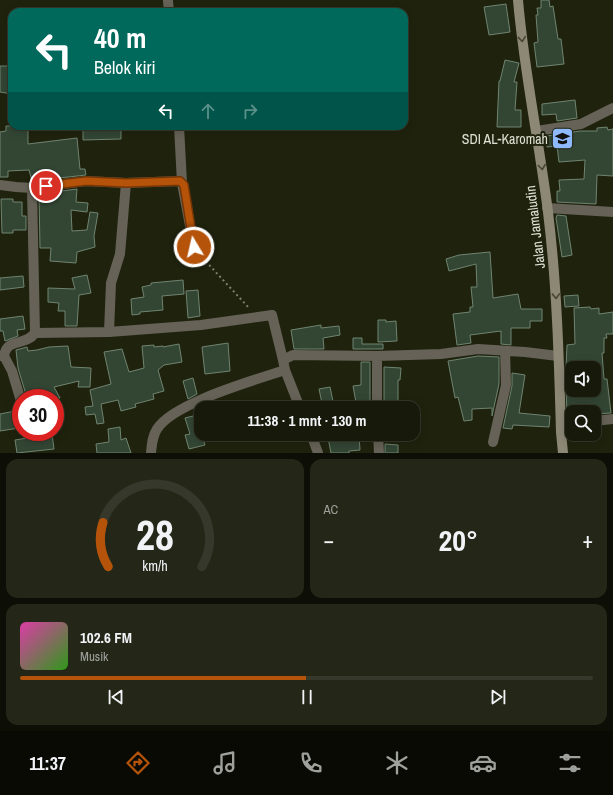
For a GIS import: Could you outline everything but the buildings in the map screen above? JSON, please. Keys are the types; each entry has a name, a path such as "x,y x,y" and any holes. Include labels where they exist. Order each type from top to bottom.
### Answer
{"street":[{"name":"Jalan Jamaludin","path":"518,0 522,42 537,131 556,281 563,453"},
{"path":"537,131 581,124 613,108"},
{"path":"179,130 182,183 194,247"},
{"path":"0,185 32,188 86,181 126,183 180,181 182,183"},
{"path":"109,332 112,283 120,254 126,183"},
{"path":"17,389 12,371 2,356 8,346 26,341 32,338 35,333 32,188"},
{"path":"547,208 613,212"},
{"path":"35,333 109,332 201,325 272,315 285,370 297,401"},
{"path":"283,360 293,356 441,354 478,349 558,356"},
{"path":"493,442 506,385 505,351"},
{"path":"376,356 377,401"},
{"path":"151,453 152,439 157,428 176,413 221,392 285,370"},
{"path":"601,420 613,419"},
{"path":"561,428 565,427"},
{"path":"314,441 318,453"},
{"path":"378,441 378,453"}],"path":[{"path":"194,247 259,317"}],"place":[{"name":"SDI AL-Karomah","path":"563,139"}],"route":[{"path":"46,186 86,181 126,183 180,181 184,185 194,247"}]}
